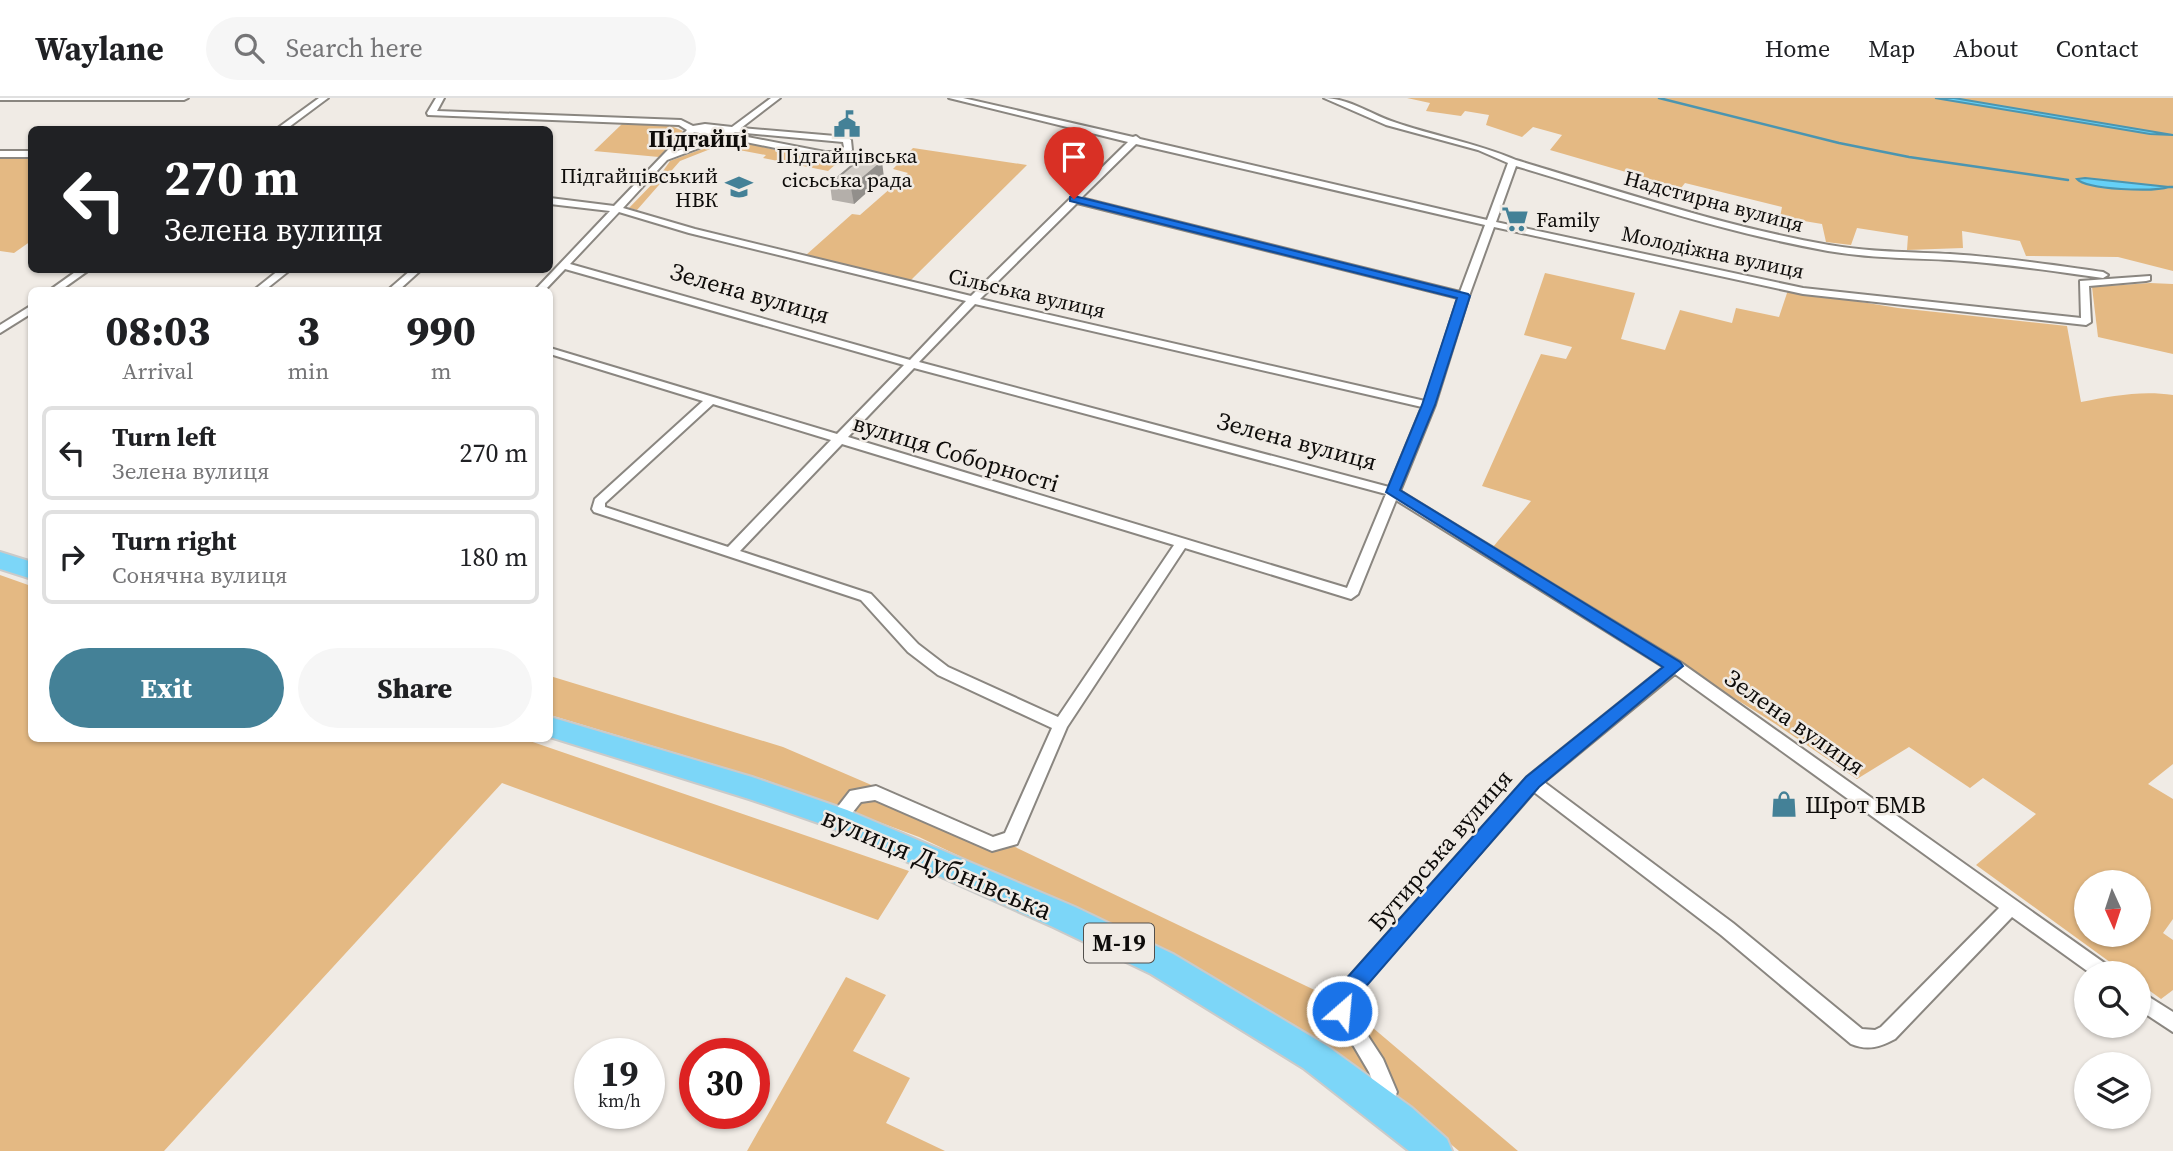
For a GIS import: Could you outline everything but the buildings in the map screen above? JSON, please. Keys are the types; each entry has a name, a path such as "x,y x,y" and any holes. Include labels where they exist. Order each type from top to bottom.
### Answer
{"highway":[{"path":"0,560 28,570"},
{"name":"вулиця Дубнівська","path":"553,728 752,788 837,818 1064,917 1162,964 1315,1058 1381,1106 1435,1151"}],"street":[{"path":"0,98 184,98"},
{"path":"285,126 324,98"},
{"path":"440,98 431,113 681,123 692,129 847,140 849,148 841,155 825,155 729,132"},
{"path":"663,160 729,132 776,98"},
{"name":"Молодіжна вулиця","path":"953,98 1491,224 1803,291 2086,322 2084,283 2146,278"},
{"name":"Надстирна вулиця","path":"1328,98 1389,123 1481,148 1513,162 1742,231 1888,256 2006,261 2146,278"},
{"path":"543,287 692,129"},
{"path":"732,552 973,300 1136,139"},
{"path":"0,155 28,154"},
{"path":"1393,492 1429,405 1464,296 1513,162"},
{"path":"1074,199 1464,296"},
{"name":"Сільська вулиця","path":"553,201 618,209 692,231 973,300 1429,405"},
{"name":"Зелена вулиця","path":"564,266 913,364 1393,492 1675,666 2087,961"},
{"path":"60,287 80,273"},
{"path":"263,287 281,273"},
{"path":"396,287 413,273"},
{"path":"0,330 28,311"},
{"name":"вулиця Соборності","path":"553,352 1351,594 1393,492"},
{"path":"712,399 599,502 598,509 866,597 913,648 943,671 1061,725"},
{"path":"837,818 856,796 876,793 992,844 1011,839 1061,725 1182,543"},
{"name":"Бутирська вулиця","path":"1381,1106 1387,1092 1376,1066 1342,1011 1345,995 1533,782 1675,666"},
{"path":"1533,782 1727,929 1857,1038 1877,1040 1888,1033 2011,907"},
{"path":"2151,1007 2173,1023"}],"shaded area":[{"path":"1407,98 2173,98 2173,271 2118,257 2026,256 2020,241 1962,231 1963,248 1907,250 1908,236 1857,228 1851,245 1826,242 1822,224 1780,217 1782,207 1685,183 1681,188 1550,150 1562,135 1533,127 1522,137 1486,125 1489,115 1465,111 1461,116 1426,111 1430,103"},
{"path":"622,124 671,126 683,131 659,157 594,151"},
{"path":"729,139 836,164 828,171 718,146 680,161 637,210 629,208 659,177 670,161"},
{"path":"913,148 1027,165 910,281 806,255 852,214 860,215 908,173 893,169"},
{"path":"28,157 28,243 14,253 0,251 0,158"},
{"path":"1545,273 1635,293 1621,339 1665,350 1680,310 1732,323 1736,308 1779,317 1788,290 1898,308 2067,326 2081,402 2138,393 2173,395 2173,764 2148,784 2173,799 2173,919 2163,933 2173,940 2173,990 2161,999 2151,992 2151,961 2108,961 2089,947 2151,947 2151,870 2074,870 2074,936 1976,865 2036,814 1983,778 1970,788 1909,747 1857,779 1774,723 1493,547 1531,501 1482,486 1541,354 1566,359 1572,347 1524,335"},
{"path":"2173,284 2173,354 2098,337 2092,287"},
{"path":"0,575 28,585 28,742 533,742 909,871 878,920 502,783 164,1151 0,1151"},
{"path":"553,677 783,747 1011,845 1346,1005 1518,1151 1459,1151 1370,1077 1171,956 919,837 763,779 553,716"},
{"path":"846,977 886,995 853,1051 910,1078 886,1123 945,1151 747,1151 760,1129 770,1129 770,1111"}],"water":[{"path":"1935,98 1954,98 2173,135 2150,134"},
{"path":"2077,179 2169,187 2121,189 2093,186"}],"waterway":[{"path":"1659,98 1839,143 1909,157 2068,180"}],"place":[{"name":"Підгайцівська сісьська рада","path":"847,124"},
{"name":"Підгайцівський НВК","path":"739,187"},
{"name":"Family","path":"1515,219"},
{"name":"Шрот БМВ","path":"1784,804"}],"district":[{"name":"Підгайці","path":"698,139"}],"route":[{"path":"1074,199 1464,296 1429,405 1393,492 1675,666 1533,782 1345,995 1342,1011"}]}
